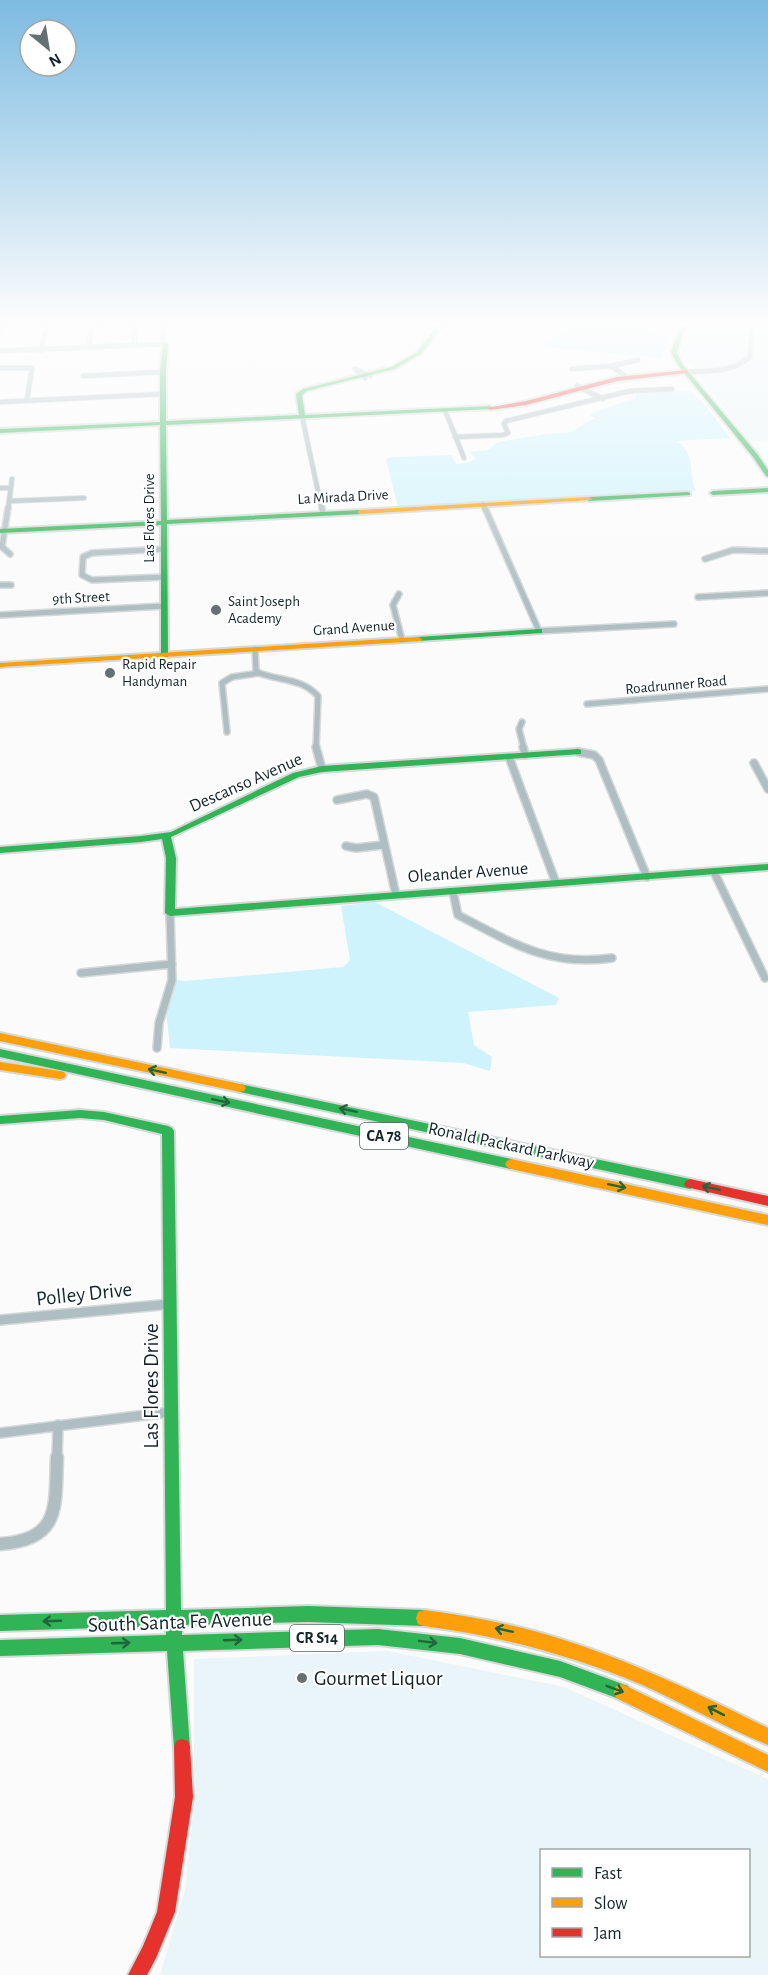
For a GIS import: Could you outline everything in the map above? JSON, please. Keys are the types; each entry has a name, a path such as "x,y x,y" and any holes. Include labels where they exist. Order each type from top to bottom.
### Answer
{"main road":[{"name":"Las Flores Drive","path":"163,416 165,655"},
{"path":"0,431 299,416"},
{"path":"723,416 756,456 768,475"},
{"path":"713,493 768,490"},
{"name":"La Mirada Drive","path":"3,531 688,494"},
{"name":"Grand Avenue","path":"0,665 539,631"},
{"name":"Descanso Avenue","path":"0,850 166,835 182,830 296,775 322,768 578,752"},
{"path":"166,835 171,858 170,913"},
{"name":"Oleander Avenue","path":"170,913 768,867"},
{"path":"0,1031 15,1040"},
{"name":"Ronald Packard Parkway","path":"0,1037 768,1201"},
{"name":"Ronald Packard Parkway","path":"0,1053 768,1220"},
{"path":"0,1066 191,1095"},
{"name":"Las Flores Drive","path":"0,1120 81,1114 104,1116 168,1131 167,1212 172,1356 170,1412 174,1642 182,1732 184,1797 166,1912 150,1952 137,1975"},
{"name":"South Santa Fe Avenue","path":"0,1623 363,1613 453,1620 507,1630 609,1661 663,1683 768,1737"},
{"name":"South Santa Fe Avenue","path":"0,1648 378,1637 421,1640 502,1654 560,1669 620,1691 768,1764"}],"street":[{"path":"302,416 323,513"},
{"path":"447,416 464,458"},
{"path":"455,437 503,435 508,433 504,424 506,421 536,416"},
{"path":"10,554 2,547 12,479"},
{"path":"0,488 10,488"},
{"path":"10,501 84,498"},
{"path":"483,504 539,631"},
{"path":"164,549 92,553 84,557 81,565 82,575 92,580 165,576"},
{"path":"705,559 733,550 768,551"},
{"path":"0,585 11,585"},
{"path":"698,597 768,593"},
{"path":"399,594 393,605 402,640"},
{"name":"9th Street","path":"0,615 164,606"},
{"name":"Grand Avenue","path":"539,631 674,624"},
{"path":"255,649 256,670 259,673"},
{"path":"227,732 222,685 226,679 259,673 294,679 311,688 318,696 315,742 318,762 322,768"},
{"name":"Roadrunner Road","path":"586,704 768,690"},
{"path":"522,722 519,729 525,755"},
{"path":"578,752 594,755 599,760 647,877"},
{"path":"509,757 556,883"},
{"path":"754,763 768,789"},
{"path":"337,800 367,794 374,797 383,846 396,895"},
{"path":"346,846 356,848 383,846"},
{"path":"714,872 765,978"},
{"path":"453,892 458,915 537,954 585,963 612,958"},
{"path":"157,1048 159,1023 172,980 170,913"},
{"path":"81,973 172,964"},
{"name":"Polley Drive","path":"0,1320 171,1304"},
{"path":"0,1432 170,1412"},
{"path":"0,1544 20,1543 32,1539 49,1524 58,1425"}],"shaded area":[{"path":"592,416 713,416 730,438 676,441 682,445 689,457 696,491 398,507 386,459 451,455 456,464 470,462 476,458 469,452 488,450 498,442 571,432 595,418"},
{"path":"730,416 768,416 768,440 750,442"},
{"path":"375,902 559,998 556,1005 468,1012 474,1045 492,1057 490,1071 463,1063 170,1048 165,1000 167,978 185,981 343,967 350,960 341,906"},
{"path":"388,1651 564,1687 768,1779 768,1975 160,1975 185,1891 194,1802 194,1659"}],"traffic: fast":[{"path":"163,416 165,655"},
{"path":"0,431 316,416"},
{"path":"723,416 756,456 768,475"},
{"path":"713,493 768,490"},
{"path":"589,499 688,494"},
{"path":"0,531 360,512"},
{"path":"418,639 539,631"},
{"path":"0,850 141,839 173,834 296,775 322,769 578,752"},
{"path":"166,835 171,858 170,913 768,867"},
{"path":"0,1053 511,1164"},
{"path":"240,1088 690,1184"},
{"path":"0,1120 80,1114 104,1116 168,1131 174,1642 182,1747"},
{"path":"0,1623 308,1614 424,1618"},
{"path":"0,1648 378,1637 460,1646 560,1669 622,1692"}],"traffic: slow":[{"path":"360,512 589,499"},
{"path":"0,665 418,639"},
{"path":"0,1037 240,1088"},
{"path":"0,1066 60,1075"},
{"path":"511,1164 768,1220"},
{"path":"424,1618 470,1624 558,1646 644,1678 768,1737"},
{"path":"622,1692 768,1764"}],"traffic: jam":[{"path":"690,1184 768,1201"},
{"path":"137,1975 150,1952 166,1912 184,1797 182,1747"}],"place":[{"name":"Saint Joseph Academy","path":"216,610"},
{"name":"Rapid Repair Handyman","path":"110,673"},
{"name":"Gourmet Liquor","path":"302,1678"}]}
